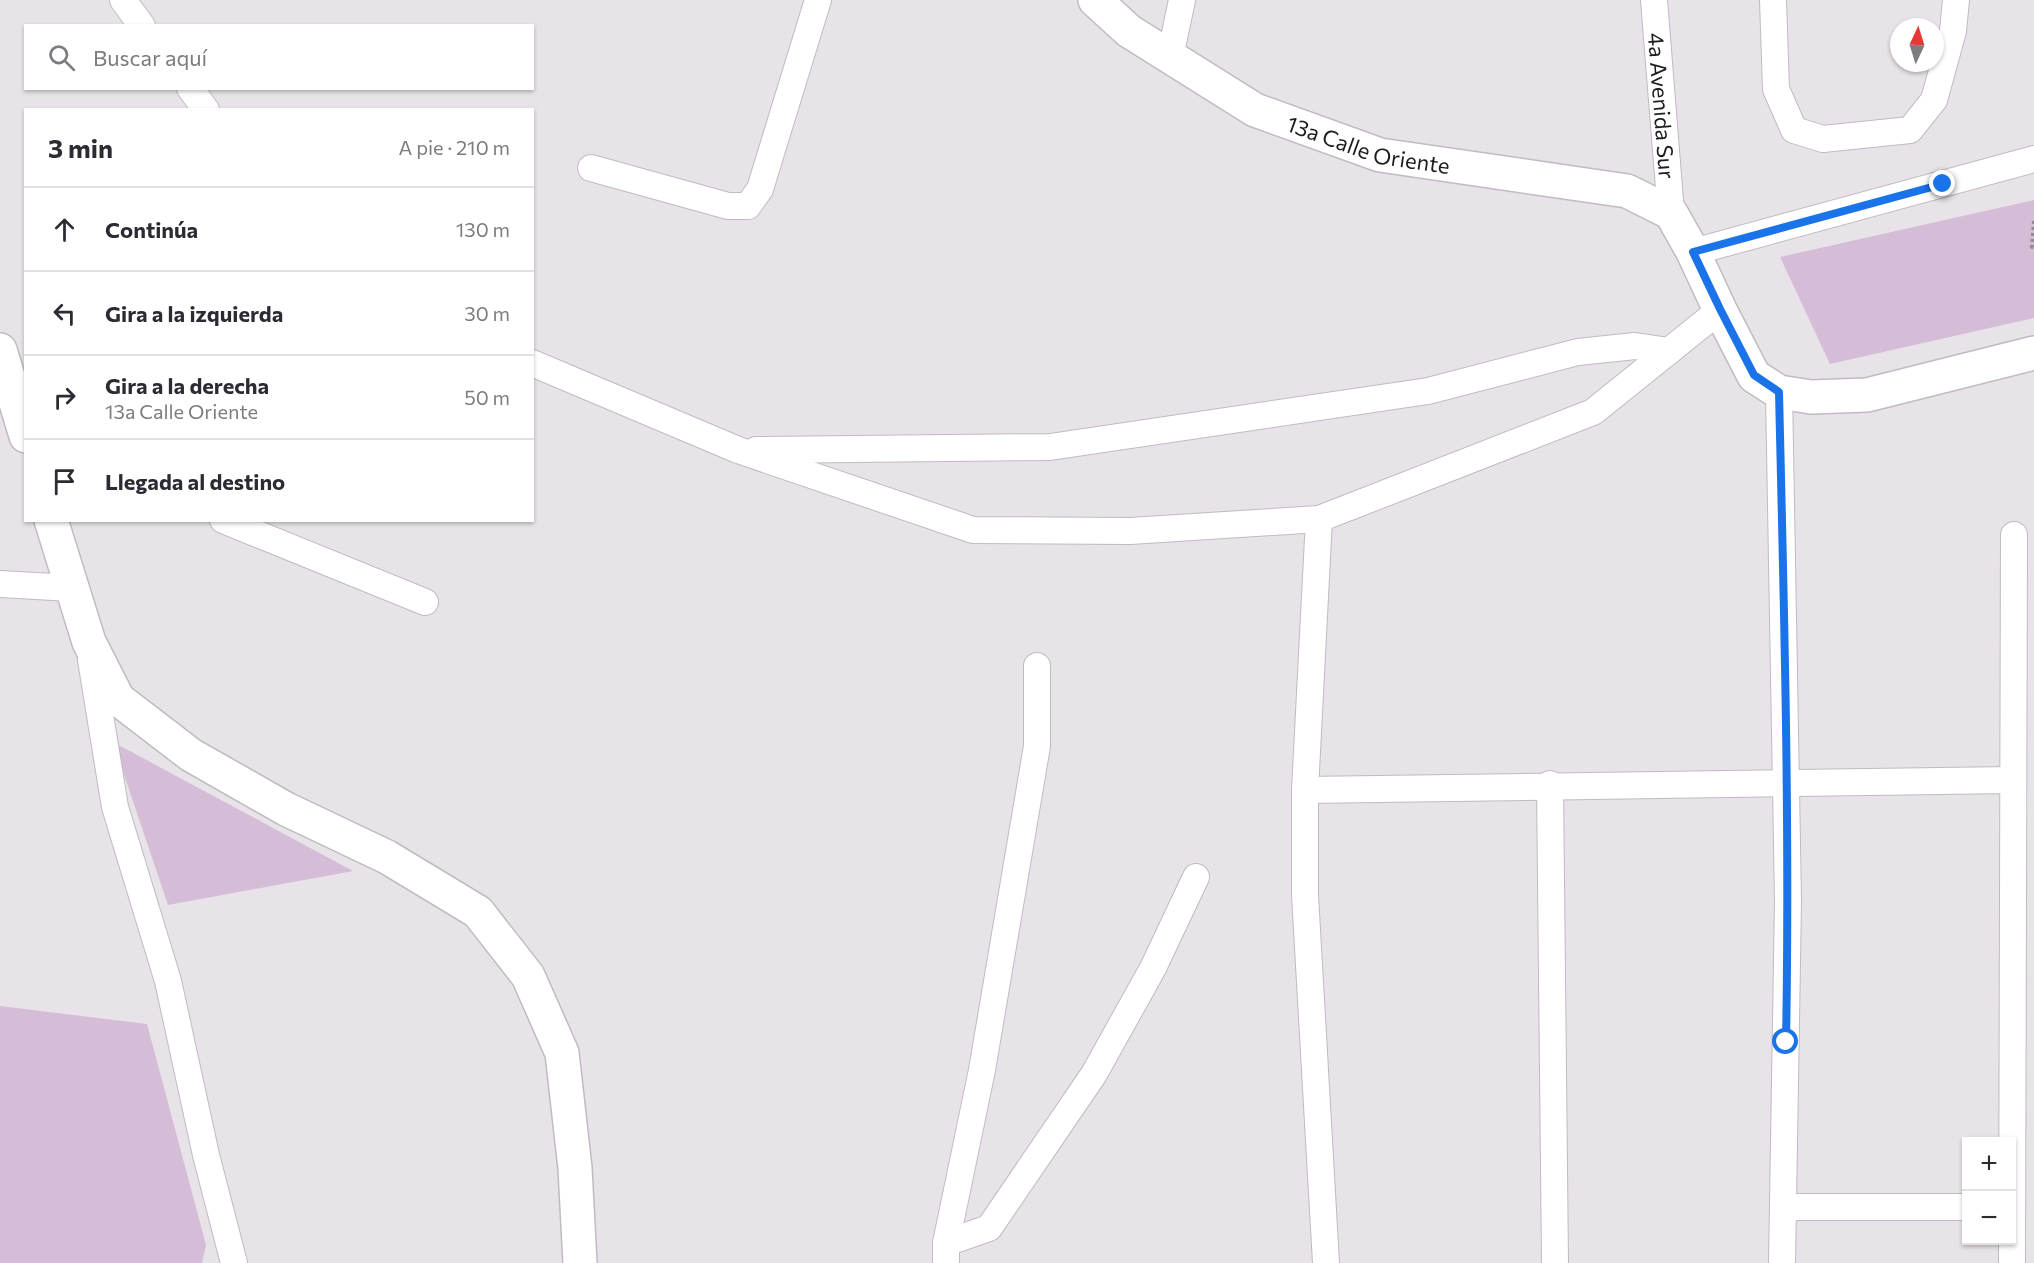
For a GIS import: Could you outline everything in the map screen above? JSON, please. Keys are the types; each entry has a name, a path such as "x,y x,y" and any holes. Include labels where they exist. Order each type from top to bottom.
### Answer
{"street":[{"path":"123,0 141,24"},
{"path":"591,168 728,206 748,206 760,189 818,0"},
{"name":"13a Calle Oriente","path":"1095,0 1129,31 1255,110 1380,155 1627,191 1671,213"},
{"path":"1170,57 1182,0"},
{"name":"4a Avenida Sur","path":"1654,0 1671,213"},
{"path":"1773,0 1776,89 1794,130 1823,139 1910,130 1934,100 1953,32 1956,0"},
{"path":"191,90 205,108"},
{"path":"1693,252 2034,159"},
{"path":"1671,213 1754,375 1779,392 1811,397 1867,395 2034,353"},
{"path":"534,364 738,450 973,530 1130,531 1320,519 1593,412 1720,309"},
{"path":"738,450 1050,447 1428,391 1578,352 1635,346 1669,351"},
{"path":"10,362 24,427"},
{"path":"1779,392 1788,902 1782,1263"},
{"path":"1320,519 1305,790 1305,894 1326,1263"},
{"path":"52,522 88,642 115,807 168,981 206,1155 234,1263"},
{"path":"229,522 425,602"},
{"path":"2012,1191 2014,535"},
{"path":"0,584 71,588"},
{"path":"88,642 118,699 191,755 286,809 387,857 478,912 528,976 562,1053 575,1168 580,1263"},
{"path":"946,1253 982,1070 1037,746 1037,666"},
{"path":"1305,790 1550,784 1787,785 2013,780"},
{"path":"1550,784 1555,1263"},
{"path":"946,1253 989,1228 1094,1074 1153,968 1196,876"},
{"path":"1784,1206 1962,1208"},
{"path":"2016,1209 2034,1212"},
{"path":"2012,1245 2012,1263"}],"path":[{"path":"2034,220 2032,247 2034,247"}],"shaded area":[{"path":"2034,200 2034,318 1830,364 1780,257"},
{"path":"113,742 353,871 168,905"},
{"path":"0,1006 147,1024 206,1245 202,1263 0,1263"}],"route":[{"path":"1786,1042 1787,785 1779,392 1754,375 1693,252 1943,184"}]}
